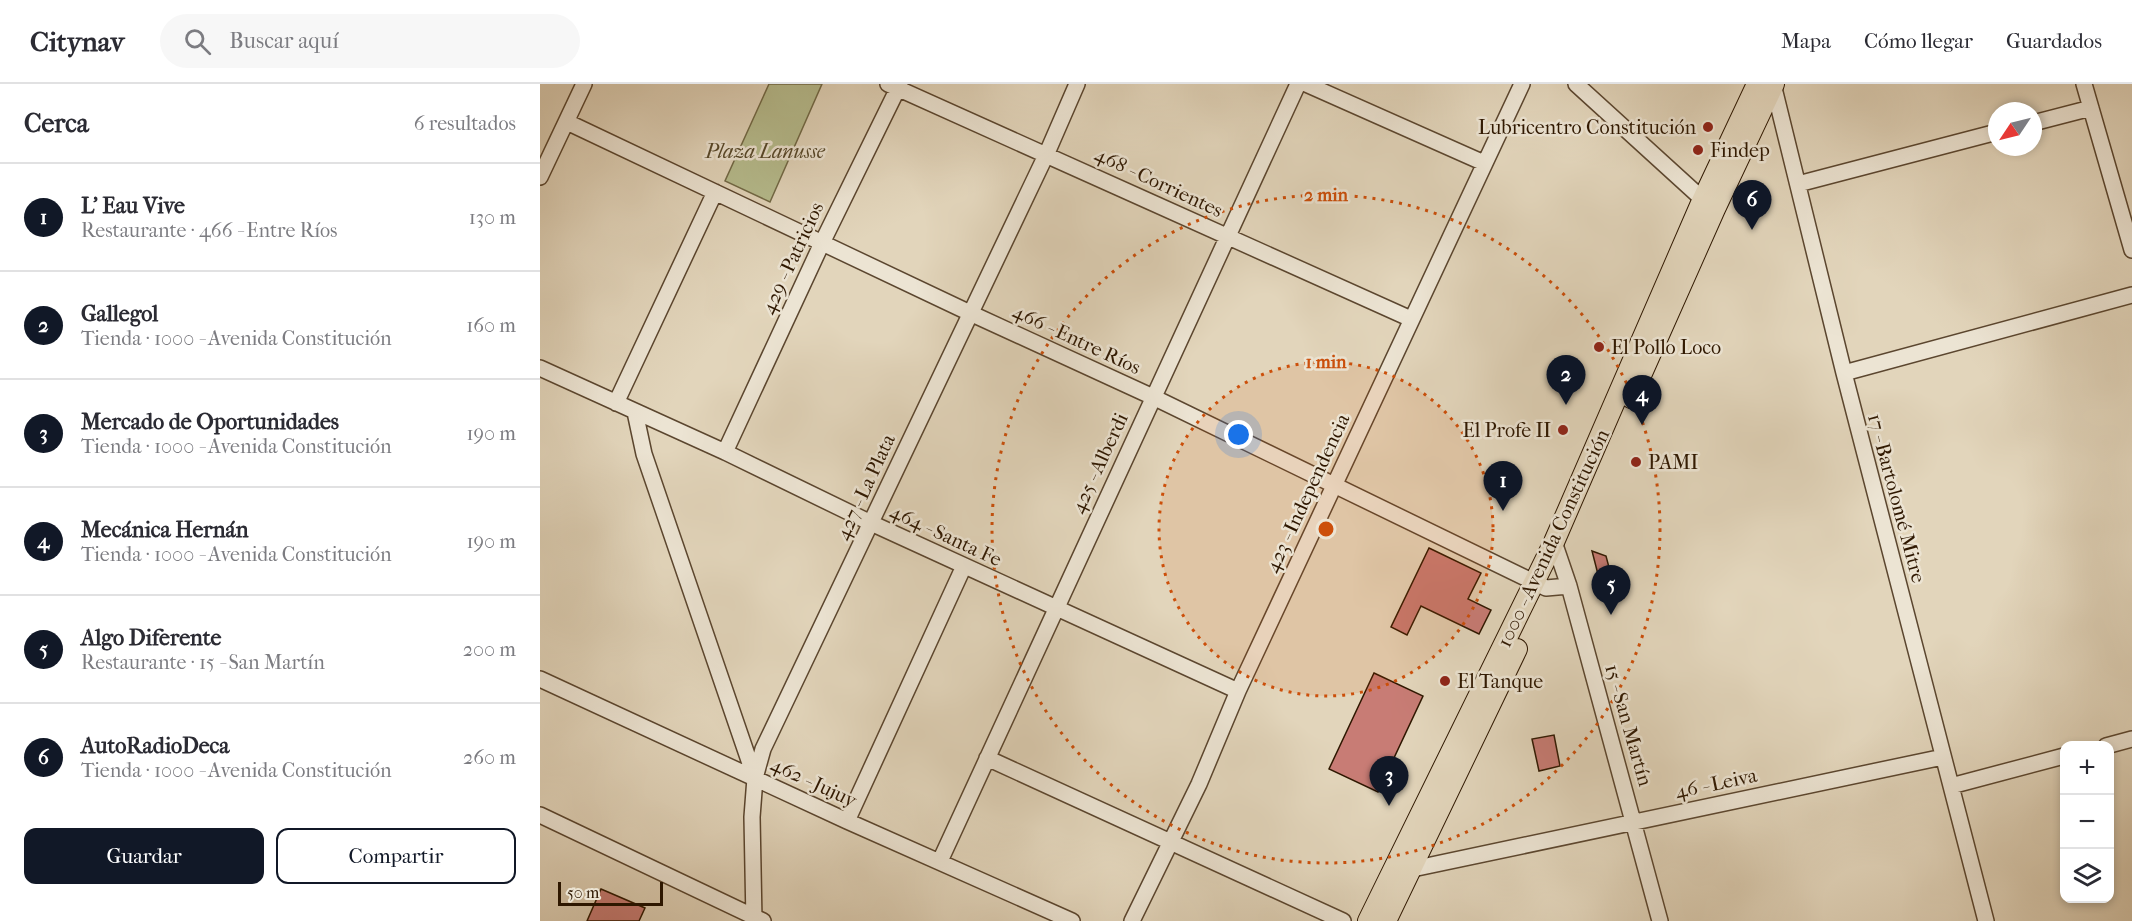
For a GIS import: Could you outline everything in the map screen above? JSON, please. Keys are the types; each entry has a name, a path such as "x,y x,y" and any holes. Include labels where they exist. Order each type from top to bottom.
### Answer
{"main road":[{"name":"1000 - Avenida Constitución","path":"1368,921 1401,872 1557,550 1709,206 1757,84"},
{"name":"1000 - Avenida Constitución","path":"1709,206 1774,84"},
{"name":"1000 - Avenida Constitución","path":"1386,921 1401,872"}],"street":[{"path":"540,177 584,84"},
{"name":"427 - La Plata","path":"758,920 752,817 755,778 763,749 1047,153 1077,84"},
{"name":"425 - Alberdi","path":"940,861 1298,84"},
{"path":"1305,84 1484,163"},
{"name":"423 - Independencia","path":"1132,921 1199,784 1238,691 1522,84"},
{"path":"1576,84 1709,206"},
{"name":"17 - Bartolomé Mitre","path":"1774,84 1844,373 1986,921"},
{"path":"2084,84 2132,250"},
{"name":"468 - Corrientes","path":"895,86 1411,320"},
{"name":"429 - Patricios","path":"725,452 895,86"},
{"path":"2042,121 2091,108"},
{"name":"466 - Entre Ríos","path":"567,122 1153,397 1540,585"},
{"path":"1798,184 1988,134"},
{"path":"616,403 715,192"},
{"path":"1844,373 2132,295"},
{"name":"464 - Santa Fe","path":"540,368 725,452 871,524 1238,691"},
{"path":"635,412 644,454 755,778"},
{"name":"15 - San Martín","path":"1557,550 1635,822 1660,921"},
{"path":"847,821 964,566"},
{"path":"1540,585 1569,586"},
{"name":"462 - Jujuy","path":"540,679 1062,919"},
{"path":"2114,744 2132,739"},
{"name":"46 - Leiva","path":"1401,872 1943,757"},
{"path":"1951,786 2060,757"},
{"path":"987,758 1343,921"},
{"path":"540,815 758,920"}],"green space":[{"name":"Plaza Lanusse","path":"769,84 822,84 770,202 725,181"}],"building":[{"path":"1429,548 1481,573 1468,599 1491,610 1479,634 1421,606 1407,635 1391,627"},
{"path":"1592,551 1606,556 1615,590 1603,594"},
{"path":"1374,673 1423,696 1378,792 1329,769"},
{"path":"1554,735 1560,766 1539,771 1532,739"},
{"path":"601,889 645,908 639,921 587,921"}],"place":[{"name":"Lubricentro Constitución","path":"1708,127"},
{"name":"Findep","path":"1698,150"},
{"name":"AutoRadioDeca","path":"1752,230"},
{"name":"El Pollo Loco","path":"1599,347"},
{"name":"Gallegol","path":"1566,405"},
{"name":"Mecánica Hernán","path":"1642,425"},
{"name":"El Profe II","path":"1563,430"},
{"name":"PAMI","path":"1636,462"},
{"name":"L' Eau Vive","path":"1503,511"},
{"name":"Algo Diferente","path":"1611,615"},
{"name":"El Tanque","path":"1445,681"},
{"name":"Mercado de Oportunidades","path":"1389,806"}]}
